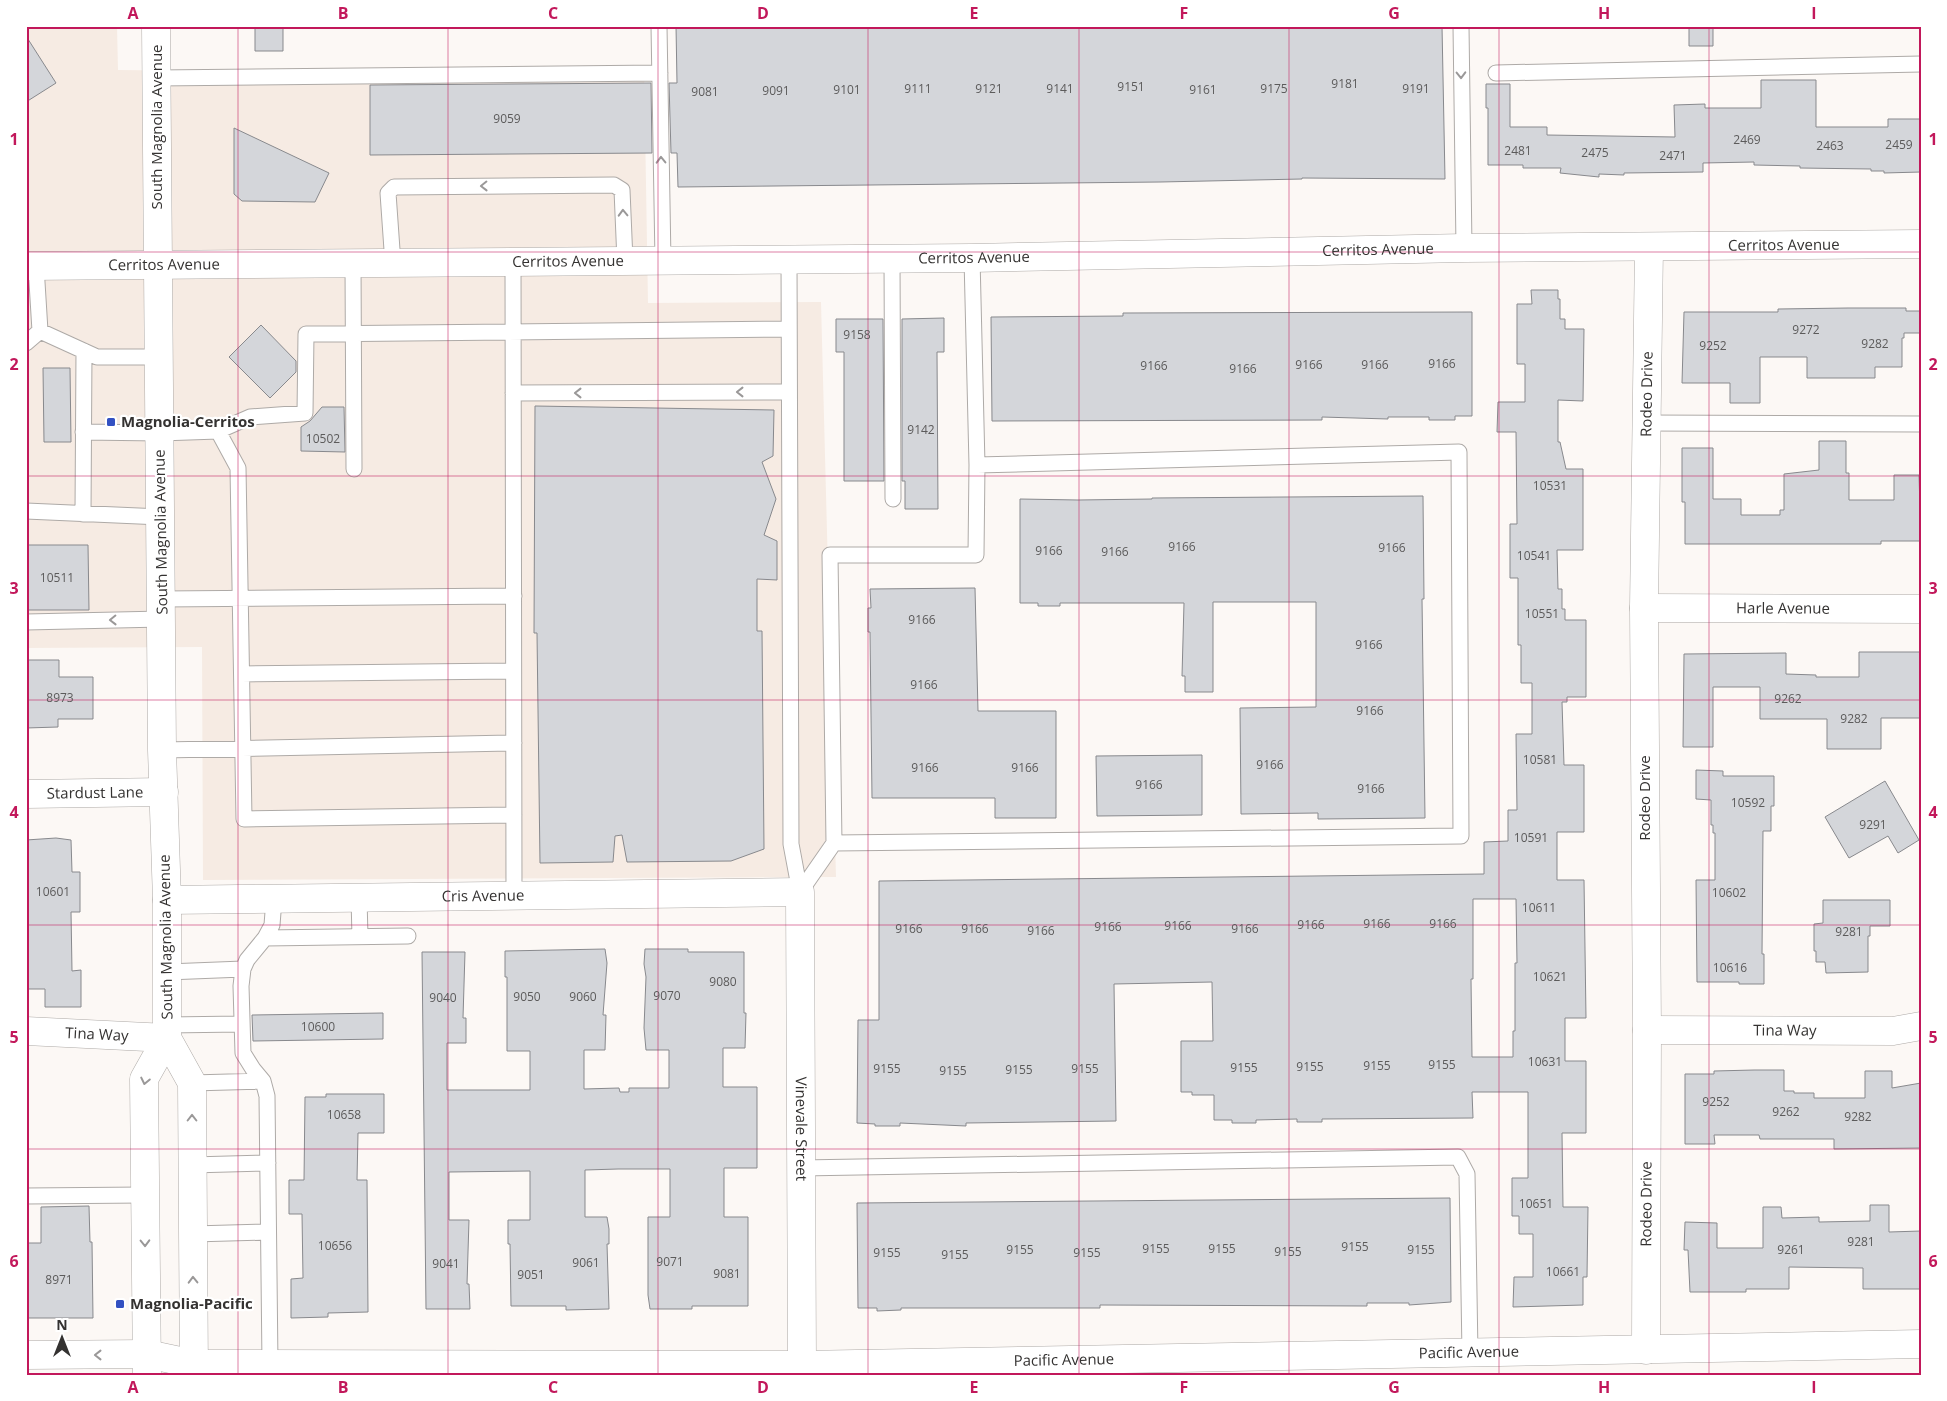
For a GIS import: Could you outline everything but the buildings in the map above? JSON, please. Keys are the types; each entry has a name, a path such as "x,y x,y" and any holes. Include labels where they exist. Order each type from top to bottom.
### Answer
{"street":[{"name":"South Magnolia Avenue","path":"156,26 162,750 167,1032 192,1083 194,1369"},
{"name":"Cerritos Avenue","path":"31,266 972,258 1464,248 1921,244"},
{"name":"Rodeo Drive","path":"1646,1350 1647,1030 1644,608 1645,423 1649,247"},
{"name":"Harle Avenue","path":"1644,608 1921,609"},
{"name":"Stardust Lane","path":"26,794 164,792"},
{"name":"Cris Avenue","path":"166,900 800,892"},
{"name":"Vinevale Street","path":"800,892 802,1365"},
{"name":"Tina Way","path":"1647,1030 1893,1031 1921,1026"},
{"name":"Tina Way","path":"26,1031 167,1032"},
{"name":"South Magnolia Avenue","path":"147,1365 144,1078 167,1032"},
{"name":"Pacific Avenue","path":"26,1355 194,1369 270,1364 802,1365 1921,1344"}],"lane":[{"path":"659,26 663,261"},
{"path":"1461,26 1464,248"},
{"path":"1496,73 1921,64"},
{"path":"156,78 660,73"},
{"path":"393,264 388,193 394,187 614,185 622,190 625,262"},
{"path":"892,258 893,499"},
{"path":"800,892 834,843 830,555 976,555 977,465 972,258"},
{"path":"788,260 791,844 800,892"},
{"path":"514,261 514,896"},
{"path":"353,264 354,469"},
{"path":"31,266 40,331"},
{"path":"83,432 160,433 218,431 250,417 306,413 306,334 789,329"},
{"path":"26,342 40,331"},
{"path":"40,331 97,357 159,357"},
{"path":"82,514 84,351"},
{"path":"514,393 789,392"},
{"path":"1645,423 1921,424"},
{"path":"218,431 238,468 244,819 514,815"},
{"path":"834,843 1461,836 1459,452 977,465"},
{"path":"26,511 161,517"},
{"path":"26,622 162,609 240,598 514,596"},
{"path":"242,674 514,671"},
{"path":"162,750 514,743"},
{"path":"359,898 360,937"},
{"path":"270,1364 267,1096 263,1081 243,1053 240,986 243,969 272,925 274,899"},
{"path":"265,938 408,936"},
{"path":"167,972 243,969"},
{"path":"167,1032 241,1024"},
{"path":"192,1083 263,1081"},
{"path":"801,1168 1458,1157 1467,1174 1470,1353"},
{"path":"192,1166 268,1163"},
{"path":"26,1196 144,1195"},
{"path":"193,1234 268,1232"}],"shaded area":[{"path":"26,26 117,26 118,70 211,71 644,65 648,303 821,302 836,877 203,880 202,647 26,648"}],"place":[{"name":"Magnolia-Cerritos","path":"111,422"},
{"name":"Magnolia-Pacific","path":"120,1304"}]}
